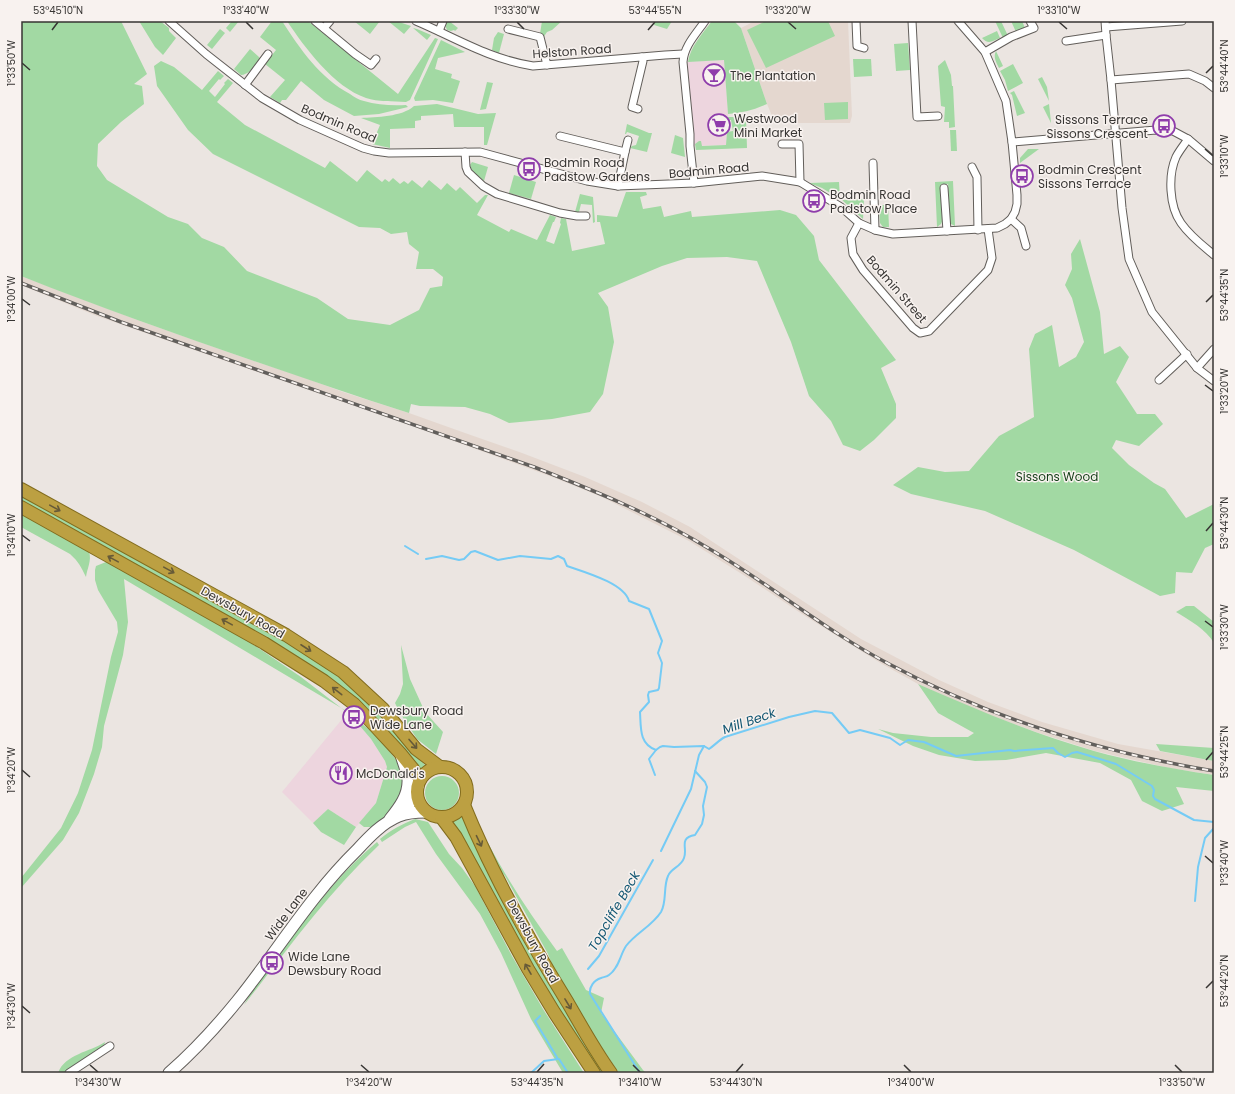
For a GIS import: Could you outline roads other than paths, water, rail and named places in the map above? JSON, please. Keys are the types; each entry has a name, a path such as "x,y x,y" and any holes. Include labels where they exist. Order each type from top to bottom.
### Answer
{"highway":[{"name":"Dewsbury Road","path":"21,489 286,635 343,672 383,709 416,749 440,768 455,771 463,779 465,784 467,794 464,805 473,828 497,877 540,957 611,1073"},
{"name":"Dewsbury Road","path":"21,507 264,643 324,681 354,704 413,769 419,784 417,794 421,807 426,812 441,818 456,837 528,969 594,1073"},
{"path":"419,784 425,774 440,768"},
{"path":"441,818 454,814 464,805"}],"main road":[{"path":"388,821 404,801 407,788 408,779 400,753"},
{"name":"Wide Lane","path":"400,815 411,802 419,784"},
{"name":"Wide Lane","path":"169,1073 190,1055 238,1001 332,875 370,836 388,821 400,815 413,812 426,812"}],"street":[{"path":"315,21 355,54 371,65 376,59"},
{"path":"324,28 330,21"},
{"name":"Helston Road","path":"416,21 492,56 533,66 642,56 684,54"},
{"path":"439,31 443,21"},
{"path":"694,183 682,62 687,47 705,21"},
{"path":"856,21 857,46 864,48"},
{"path":"912,21 917,117 938,116"},
{"path":"958,21 985,52 1006,101 1017,195 1015,212 1011,219 1021,228 1026,246"},
{"path":"1182,21 1106,24 1106,35 1122,208 1129,259 1152,312 1197,368 1214,381"},
{"name":"Bodmin Road","path":"171,22 208,56 262,98 295,117 363,148 389,153 480,152 587,181 618,186 649,186 694,183 762,176 800,182 841,206 859,223 875,230 893,234 997,228 1011,219"},
{"path":"508,28 540,37 547,65"},
{"path":"985,52 1011,37 1033,28"},
{"path":"1066,41 1106,35"},
{"path":"245,85 268,54"},
{"path":"638,109 632,107 643,61 642,56"},
{"path":"1111,80 1189,74 1205,81 1214,88"},
{"path":"1012,142 1156,130 1173,131 1188,139 1214,161"},
{"path":"560,136 625,152"},
{"path":"1188,139 1176,157 1170,178 1172,201 1180,222 1193,238 1214,255"},
{"path":"618,186 628,140"},
{"path":"782,144 799,144 800,182"},
{"path":"465,152 466,167 468,172 483,186 497,194 560,213 586,216"},
{"path":"873,163 875,230"},
{"path":"972,167 977,177 978,230"},
{"path":"944,188 947,231"},
{"name":"Bodmin Street","path":"859,223 851,238 853,254 863,270 920,333 929,331 988,270 992,258 988,229"},
{"path":"1197,368 1214,348"},
{"path":"1159,380 1186,354"},
{"path":"69,1073 110,1046"}],"waterway":[{"name":"Mill Beck","path":"405,546 418,554"},
{"name":"Mill Beck","path":"426,559 442,556 459,560 464,559 471,552 475,551 498,560 520,556 551,559 558,556 564,559 567,566 593,575 612,584 620,589 629,601 649,609 662,641 658,653 662,663 659,688 658,690 649,692 649,702 640,712 642,735 644,740 646,744 656,750 663,746 704,746 709,749 725,737 789,717 815,711 832,713 849,733 860,730 890,738 900,745 908,740 924,742 956,756 1010,750 1053,748 1065,757 1077,752 1116,764 1152,786 1154,790 1153,796 1155,799 1194,820 1214,822"},
{"name":"Topcliffe Beck","path":"661,851 691,789 699,755 704,746"},
{"path":"655,775 649,759 656,750"},
{"path":"640,1073 590,994 590,989 596,980 607,976 615,969 626,946 657,917 663,908 669,873 683,861 685,854 685,841 690,836 695,835 702,824 704,815 703,806 707,787 705,782 695,771"},
{"path":"1195,901 1198,867 1205,838 1214,828"},
{"name":"Topcliffe Beck","path":"588,969 599,956 653,860"},
{"name":"Topcliffe Beck","path":"531,1073 544,1061 558,1059 535,1021 540,1016"},
{"path":"559,1059 568,1073"}],"railway":[{"path":"21,283 121,322 534,467 623,504 666,524 708,548 866,651 928,684 967,701 1047,731 1088,743 1129,754 1214,771"}],"place":[{"name":"The Plantation","path":"714,75"},
{"name":"Westwood Mini Market","path":"719,125"},
{"name":"Sissons Terrace Sissons Crescent","path":"1164,126"},
{"name":"Bodmin Road Padstow Gardens","path":"529,169"},
{"name":"Bodmin Crescent Sissons Terrace","path":"1022,176"},
{"name":"Bodmin Road Padstow Place","path":"814,201"},
{"name":"Dewsbury Road Wide Lane","path":"354,717"},
{"name":"McDonald's","path":"341,773"},
{"name":"Wide Lane Dewsbury Road","path":"272,963"}],"park label":[{"name":"Sissons Wood","path":"1057,476"}]}
